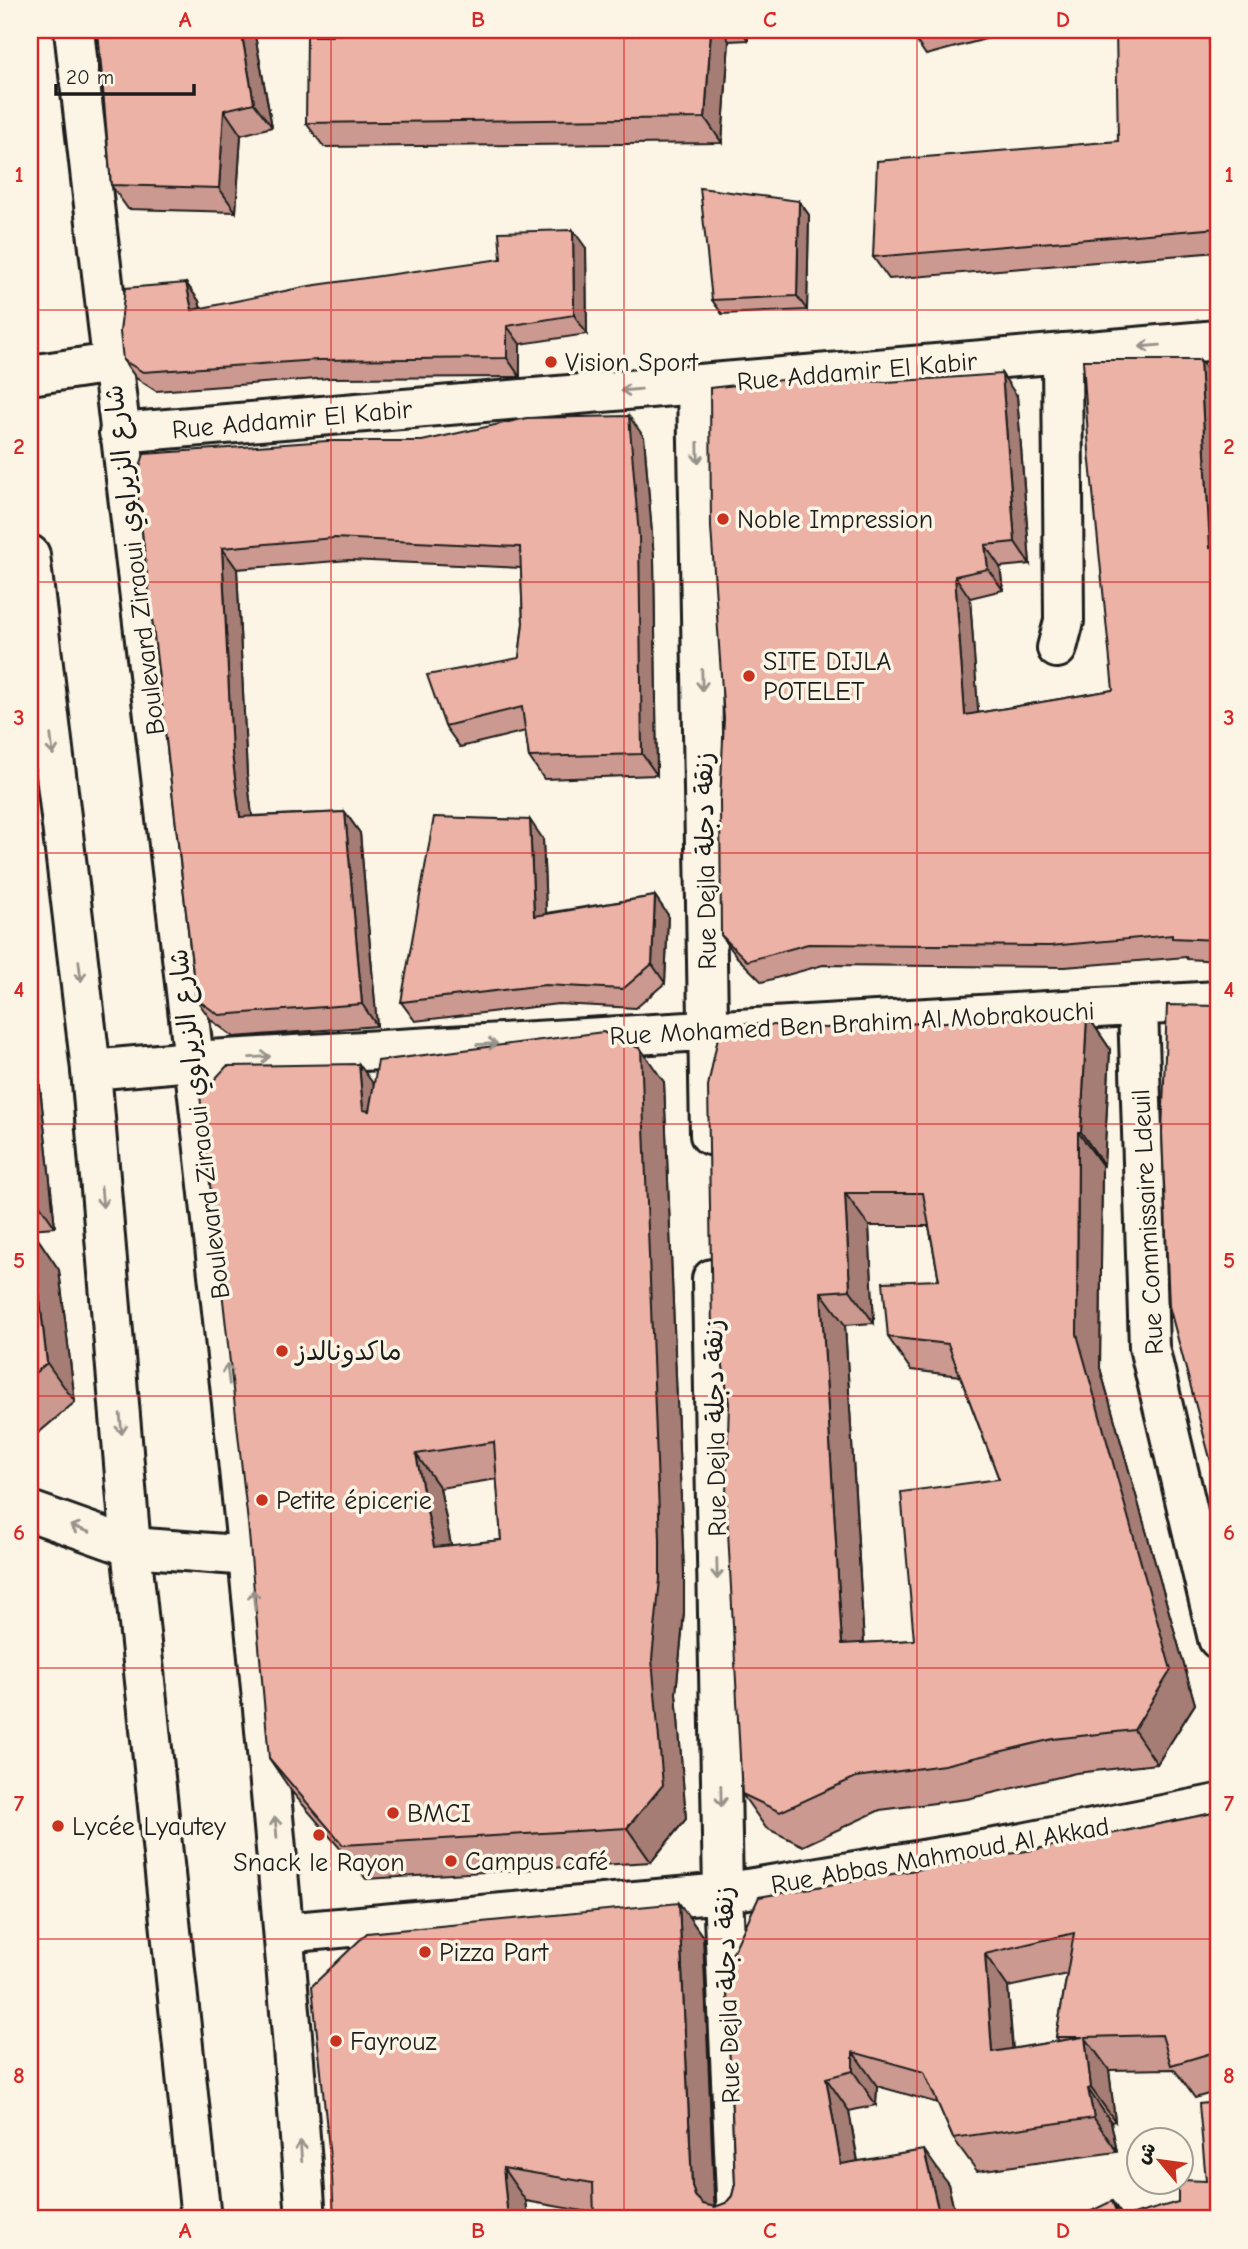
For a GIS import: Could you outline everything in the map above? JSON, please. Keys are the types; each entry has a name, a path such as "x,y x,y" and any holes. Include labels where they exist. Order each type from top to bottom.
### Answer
{"street":[{"name":"Boulevard Ziraoui شارع الزيراوي","path":"74,30 250,1556 284,1933 306,2219"},
{"name":"Rue Addamir El Kabir","path":"119,433 1218,340"},
{"path":"1057,648 1064,621 1062,354"},
{"path":"30,375 111,363"},
{"name":"Rue Dejla زنقة دجلة","path":"697,384 710,1170"},
{"path":"30,555 92,1070 131,1547 201,2219"},
{"name":"Rue Mohamed Ben Brahim Al Mobrakouchi","path":"92,1070 192,1061 1138,1008 1218,1001"},
{"name":"Rue Commissaire Ldeuil","path":"1138,1008 1149,1348 1218,1639"},
{"name":"Rue Dejla زنقة دجلة","path":"711,1240 723,1893 737,2219"},
{"path":"30,1511 131,1547 250,1556"},
{"name":"Rue Abbas Mahmoud Al Akkad","path":"284,1933 723,1893 1013,1844 1218,1804"}],"building":[{"path":"98,30 241,30 254,103 224,110 219,188 111,185"},
{"path":"333,30 407,30 407,34 711,30 705,118 306,123 307,36 332,36"},
{"path":"1116,30 1208,30 1218,108 1218,228 873,257 877,161 1118,141"},
{"path":"700,188 799,201 797,296 712,300"},
{"path":"573,230 574,315 507,326 507,358 317,360 143,372 123,360 120,332 125,288 186,283 192,310 309,286 501,259 499,232"},
{"path":"1083,360 1200,360 1210,548 1218,547 1218,940 1172,938 1172,935 1050,946 808,944 747,961 721,935 720,801 724,719 711,527 710,388 800,378 887,382 1002,374 1015,542 985,545 988,569 955,576 965,715 1113,690 1089,452"},
{"path":"629,416 639,536 642,754 529,757 522,707 445,726 427,675 519,658 523,623 520,547 334,538 222,548 232,754 240,817 345,812 362,1004 219,1015 196,999 136,479 144,454 327,441 422,441 527,418"},
{"path":"434,817 530,820 534,916 655,896 652,964 623,989 545,985 401,1002"},
{"path":"1167,1005 1218,1006 1218,1488 1169,1306 1162,1133"},
{"path":"1087,1015 1081,1132 1078,1132 1077,1334 1171,1670 1134,1730 1053,1739 944,1765 856,1777 780,1812 742,1794 726,1494 729,1403 717,1329 712,1329 708,1086 721,1022 826,1028","holes":["845,1193 923,1193 939,1280 883,1282 888,1337 948,1344 999,1479 901,1492 914,1640 842,1644 821,1292 850,1290"]},
{"path":"603,1032 641,1049 660,1539 660,1579 652,1659 663,1785 627,1828 343,1845 269,1758 248,1523 200,1095 227,1066 359,1064 363,1110 369,1111 378,1061","holes":["494,1442 501,1540 434,1547 416,1454"]},
{"path":"32,1230 47,1363 30,1377 30,1231"},
{"path":"1218,1812 1218,2051 1171,2065 1162,2035 1085,2037 1091,2088 1088,2089 1094,2118 953,2138 924,2072 853,2052 853,2071 826,2078 841,2164 924,2150 939,2213 911,2219 594,2219 593,2183 503,2168 508,2219 334,2219 312,1986 367,1933 679,1903 692,2186 695,2196 703,2204 715,2207 726,2203 732,2196 735,2184 726,1967 759,1897 1032,1850","holes":["1074,1933 1056,2037 1083,2037 992,2052 985,1954"]},
{"path":"1218,2102 1218,2219 1119,2219 1178,2202 1178,2196 1196,2196 1196,2181 1206,2181 1199,2104"},
{"path":"1112,2201 1119,2219 1082,2219 1081,2216"}],"place":[{"name":"Vision Sport","path":"551,362"},
{"name":"Noble Impression","path":"723,519"},
{"name":"SITE DIJLA POTELET","path":"749,676"},
{"name":"ماكدونالدز","path":"282,1351"},
{"name":"Petite épicerie","path":"262,1500"},
{"name":"BMCI","path":"393,1813"},
{"name":"Lycée Lyautey","path":"58,1826"},
{"name":"Snack le Rayon","path":"319,1835"},
{"name":"Campus café","path":"451,1861"},
{"name":"Pizza Part","path":"425,1952"},
{"name":"Fayrouz","path":"336,2041"}]}
